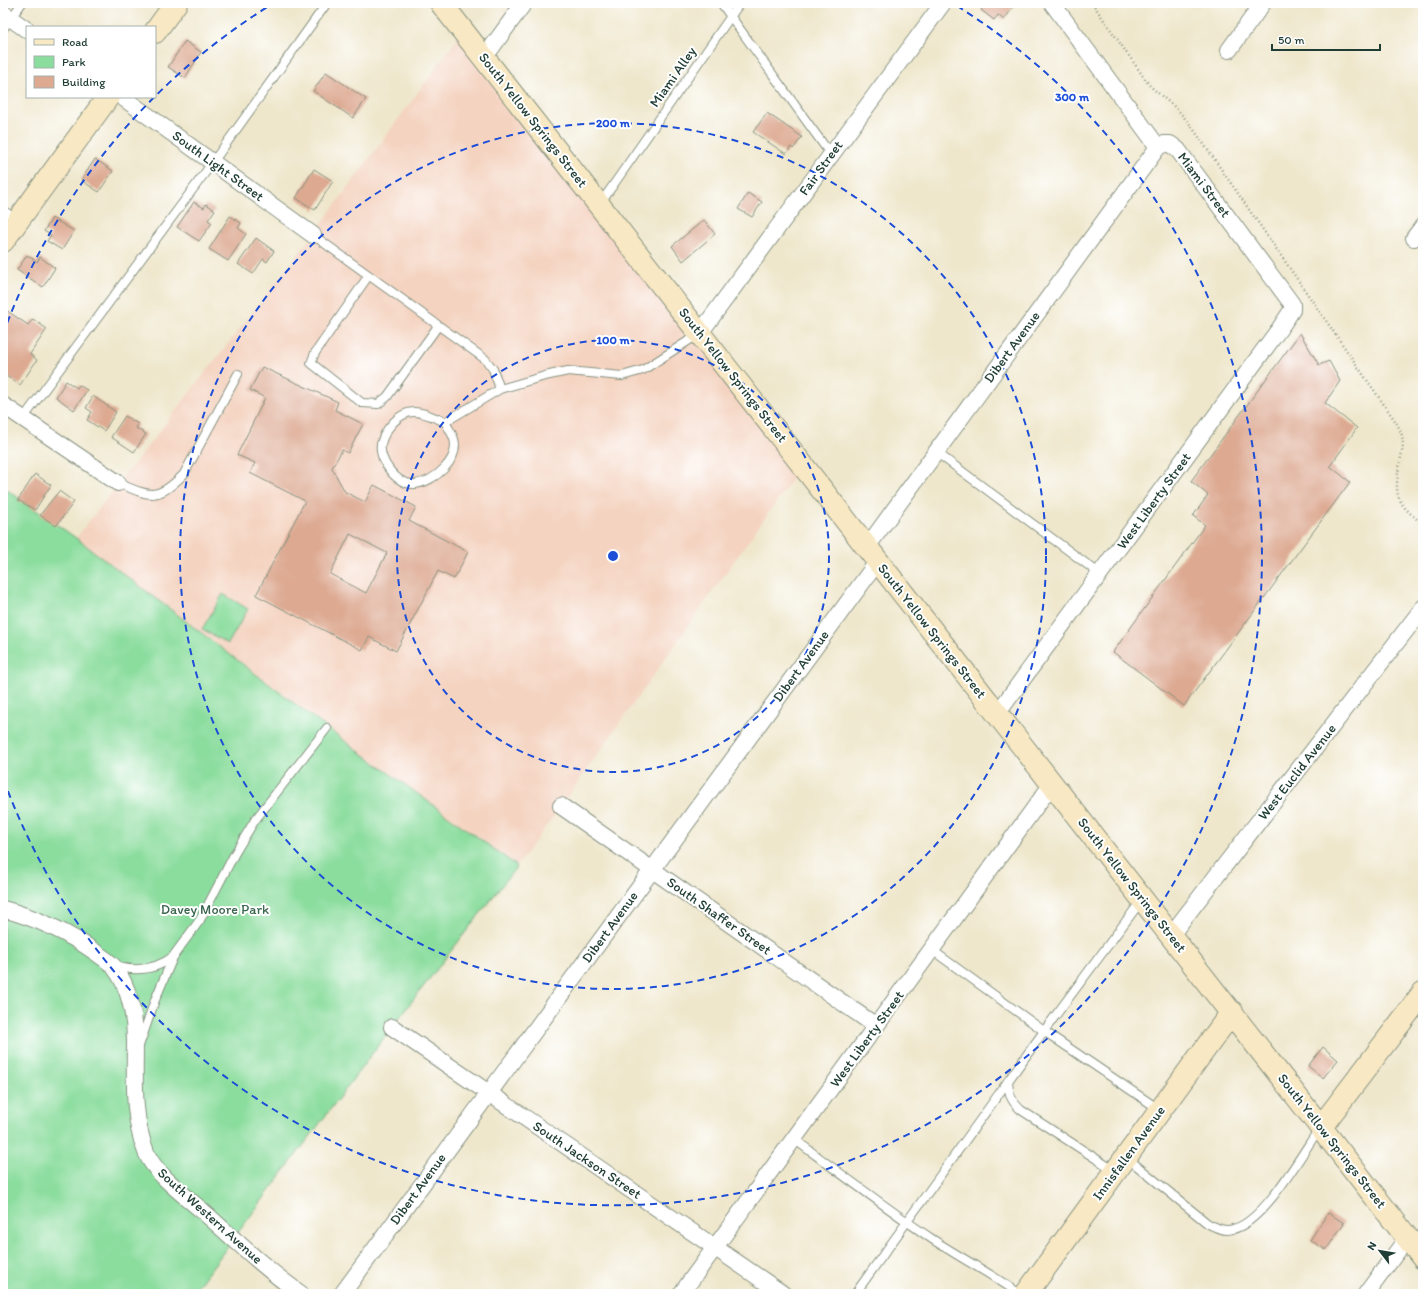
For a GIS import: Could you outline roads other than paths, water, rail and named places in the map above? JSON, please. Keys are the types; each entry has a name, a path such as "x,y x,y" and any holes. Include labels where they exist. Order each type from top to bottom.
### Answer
{"main road":[{"path":"156,31 176,3"},
{"name":"South Yellow Springs Street","path":"441,3 997,714 1172,935 1423,1258"},
{"path":"3,240 10,216 107,98"},
{"path":"1321,1127 1423,993"},
{"name":"Innisfallen Avenue","path":"1026,1294 1232,1012"}],"street":[{"path":"484,58 524,3"},
{"name":"Fair Street","path":"700,334 943,3"},
{"name":"Miami Street","path":"1052,3 1158,147 1164,144 1170,144 1178,150 1278,285"},
{"path":"1229,50 1263,3"},
{"path":"6,20 26,30"},
{"name":"South Light Street","path":"123,98 313,235"},
{"name":"Dibert Avenue","path":"342,1294 652,869 872,554 936,452 1158,147"},
{"name":"West Liberty Street","path":"997,714 1292,310 1292,304 1278,285"},
{"path":"3,405 22,420 118,483"},
{"name":"West Euclid Avenue","path":"1172,935 1423,608"},
{"name":"West Liberty Street","path":"681,1294 1052,784"},
{"name":"South Shaffer Street","path":"561,806 876,1026"},
{"name":"South Western Avenue","path":"3,909 25,915 52,926 83,943 114,966 121,978 131,1002 135,1021 134,1076 140,1132 146,1153 174,1186 280,1279 301,1294"},
{"name":"South Jackson Street","path":"392,1027 783,1294"},
{"path":"1366,1294 1407,1238"}],"lane":[{"path":"6,20 22,3"},
{"path":"22,420 327,3"},
{"path":"721,3 831,155"},
{"name":"Miami Alley","path":"599,205 740,3"},
{"path":"313,235 484,359 493,369 500,389"},
{"path":"369,275 315,353 311,363 362,403 378,404 387,396 438,326"},
{"path":"445,422 500,389 545,376 568,371 622,376 643,370 700,334"},
{"path":"118,483 142,494 157,495 172,486 184,474 238,374"},
{"path":"412,412 428,414 445,422 454,440 452,457 445,469 430,479 414,484 398,478 386,467 380,450 383,435 396,420 412,412"},
{"path":"936,452 1100,574"},
{"path":"135,1060 155,1000 174,955 200,920 235,853 255,820 327,728"},
{"path":"854,1294 1044,1031 1143,899"},
{"path":"932,950 1044,1031 1160,1110"},
{"path":"114,966 127,970 151,968 164,963 174,955"},
{"path":"1008,1081 1009,1095 1013,1103 1046,1127 1121,1164 1218,1229 1232,1230 1242,1226 1256,1216 1278,1189 1321,1127"},
{"path":"794,1139 907,1222 957,1256 992,1275 1020,1294"}],"park label":[{"name":"Davey Moore Park","path":"215,909"}]}
